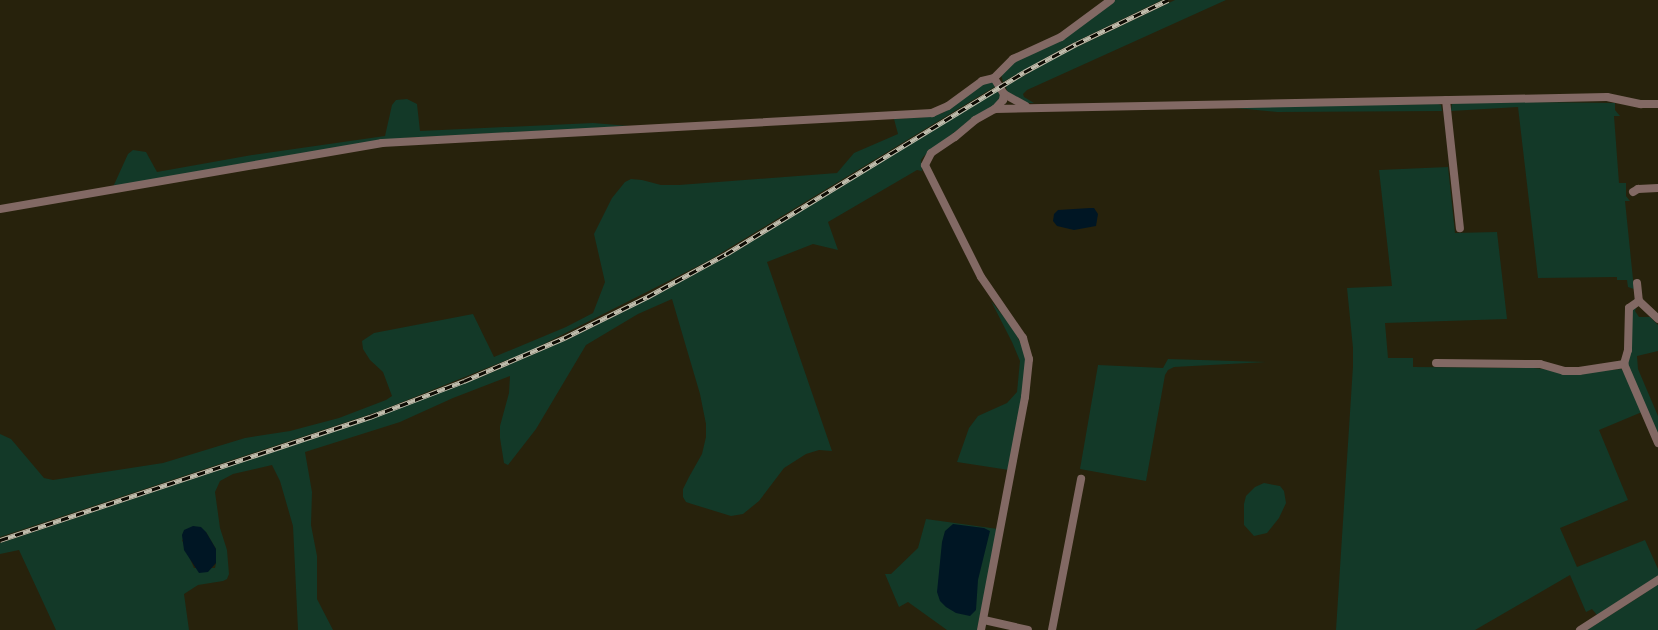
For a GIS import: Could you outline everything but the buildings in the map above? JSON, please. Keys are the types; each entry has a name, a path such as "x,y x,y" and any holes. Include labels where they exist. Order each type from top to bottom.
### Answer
{"street":[{"path":"0,209 382,143 559,132 924,114 940,110 982,81 994,78 1014,59 1056,40 1111,0"},
{"path":"994,78 1004,94 1026,106"},
{"path":"981,630 1023,412 1029,359 1023,338 982,277 925,165 931,153 955,137 975,120 995,108 1003,100 1004,94"},
{"path":"995,108 1608,97 1641,104 1658,104"},
{"path":"1446,100 1460,228"},
{"path":"1633,192 1638,189 1658,188"},
{"path":"1637,283 1639,301 1658,319"},
{"path":"1639,301 1629,308 1628,350 1624,364 1658,442"},
{"path":"1436,363 1540,364 1564,371 1579,371 1624,364"},
{"path":"1052,630 1081,479"},
{"path":"1580,630 1658,580"},
{"path":"984,620 1028,630"}],"green space":[{"path":"1115,0 1162,0 1067,46 1003,82 1001,74 1008,66"},
{"path":"1175,0 1226,0 1027,90 1023,94 1024,97 1034,103 1027,103 1007,92 1006,86 1058,56"},
{"path":"992,82 996,86 708,261 532,350 380,411 0,537 0,434 11,439 44,478 53,480 163,463 245,438 290,431 339,418 392,396 383,372 370,360 363,349 362,341 374,333 473,314 494,357 566,327 593,313 605,282 594,234 612,198 625,182 631,179 661,185 679,185 837,173 854,153 898,134 894,119 927,117 943,113 982,84"},
{"path":"999,89 1000,97 994,106 970,120 924,156 921,160 922,171 917,170 828,222 838,250 813,244 767,262 832,451 819,450 806,454 784,468 759,501 743,514 731,516 686,502 683,497 683,489 702,454 706,437 706,424 700,394 672,299 638,314 586,345 536,429 508,465 504,463 500,426 509,393 510,376 453,398 400,422 305,452 312,492 311,525 317,556 317,599 333,630 298,630 293,526 280,481 272,465 233,474 220,481 215,492 220,528 227,550 229,574 227,579 223,581 198,585 184,594 189,630 56,630 19,550 0,554 0,543 371,419 483,376 568,339 731,254","holes":["206,532 216,549 215,568 194,568 182,540"]},
{"path":"407,99 417,104 420,131 593,123 629,126 404,138 113,187 128,154 133,150 146,152 157,172 252,155 385,136 392,105 396,100"},
{"path":"1452,103 1615,103 1615,110 1620,116 1614,116 1619,183 1626,183 1626,196 1630,201 1625,201 1634,289 1628,287 1627,280 1617,280 1617,277 1538,278 1518,107 1451,111"},
{"path":"1441,105 1442,111 1277,112 1226,107"},
{"path":"1448,167 1455,233 1497,232 1507,319 1385,323 1388,358 1413,358 1413,367 1534,368 1579,373 1622,369 1642,412 1599,430 1628,500 1560,528 1577,567 1645,540 1658,569 1658,576 1597,615 1592,609 1586,612 1570,575 1475,630 1336,630 1353,366 1347,288 1392,286 1379,170"},
{"path":"991,301 1013,328 1025,352 1025,381 1009,470 957,462 969,428 978,416 1007,403 1017,392 1020,361"},
{"path":"1637,306 1635,311 1639,317 1650,317 1658,325 1658,351 1637,356 1638,369 1658,416 1658,436 1627,364 1631,310"},
{"path":"1168,359 1266,362 1174,367 1168,370 1165,375 1146,481 1080,469 1098,365 1163,368"},
{"path":"1264,483 1280,486 1284,491 1286,503 1279,518 1267,533 1254,536 1244,525 1244,504 1246,496 1255,487"},
{"path":"926,519 998,529 977,630 947,630 908,602 899,607 885,574 891,574 918,548"},
{"path":"1658,584 1658,630 1587,630 1639,597"}],"water":[{"path":"1094,208 1098,214 1096,226 1074,230 1057,226 1053,221 1054,214 1058,210"},
{"path":"953,524 984,528 990,531 978,580 976,610 970,616 956,613 946,607 940,601 937,592 942,542 945,531"},
{"path":"193,526 201,527 206,532 216,549 216,563 208,572 199,573 184,550 182,535 184,530"}],"railway":[{"path":"0,540 370,417 464,381 564,338 647,297 726,254 1024,72 1076,44 1168,0"}]}
